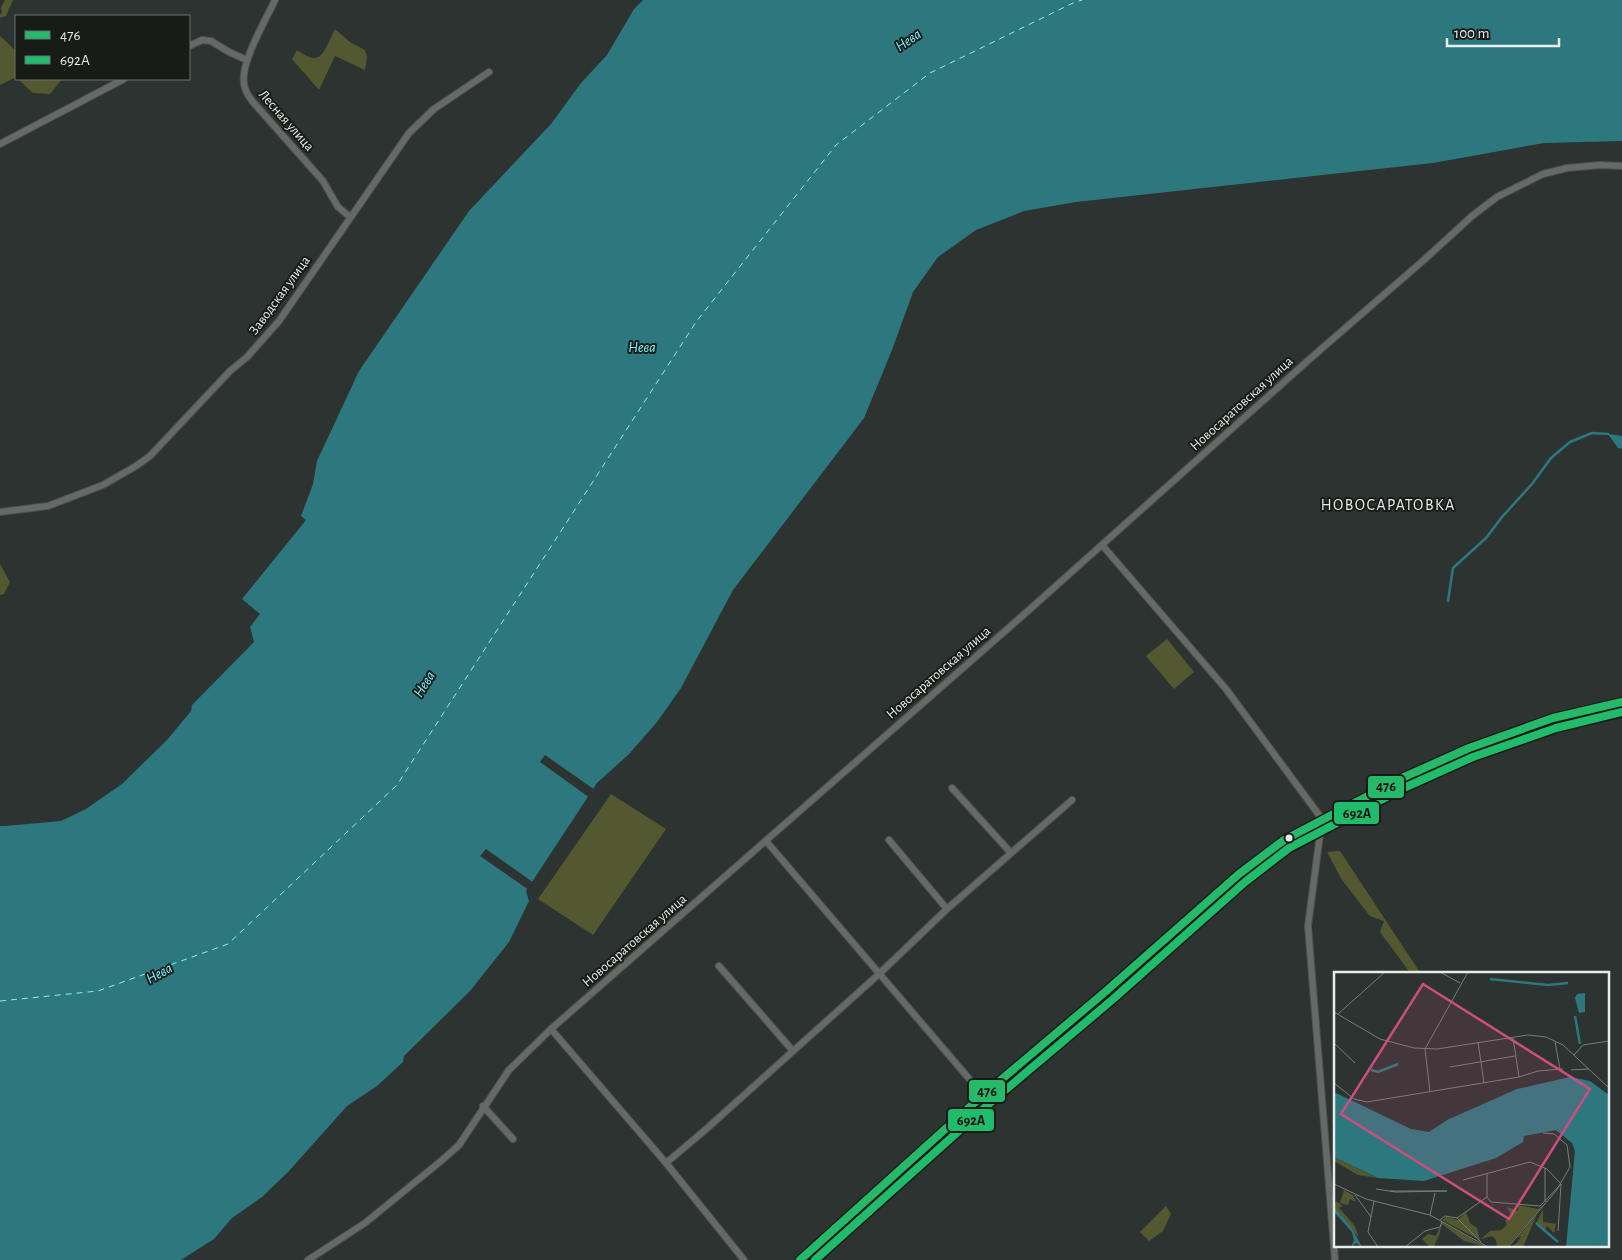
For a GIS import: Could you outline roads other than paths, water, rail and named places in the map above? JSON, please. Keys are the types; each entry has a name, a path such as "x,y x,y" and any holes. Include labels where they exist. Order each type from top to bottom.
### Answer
{"main road":[{"path":"800,1260 983,1095 1105,992 1239,874 1284,840 1402,778 1491,740 1553,718 1622,702"}],"street":[{"name":"Лесная улица","path":"276,0 247,60 243,75 245,88 253,102 323,181 338,207 350,217"},
{"path":"190,46 202,40 211,41 247,60"},
{"name":"Заводская улица","path":"0,512 48,506 103,485 150,456 230,371 247,356 279,320 409,133 434,109 489,72"},
{"path":"0,144 122,80"},
{"name":"Новосаратовская улица","path":"308,1260 366,1223 441,1161 459,1144 509,1070 551,1029 1102,545 1312,356 1472,216 1497,197 1543,174 1600,165 1622,166"},
{"path":"1102,545 1226,689 1322,819 1308,926 1334,1248"},
{"path":"952,788 1011,853"},
{"path":"666,1163 879,974 947,909 1072,800"},
{"path":"889,840 947,909"},
{"path":"766,841 983,1095"},
{"path":"719,966 793,1051"},
{"path":"551,1029 666,1163 744,1260"},
{"path":"483,1106 513,1139"}],"water":[{"name":"Нева","path":"643,0 1622,0 1622,141 1544,143 1433,163 1076,202 1024,211 976,230 938,257 913,292 864,418 733,590 681,688 657,722 629,754 597,783 526,891 529,901 509,942 470,991 404,1056 403,1062 377,1086 347,1106 288,1172 262,1197 232,1218 214,1239 181,1260 0,1260 0,826 61,821 86,809 122,784 167,740 191,711 192,705 254,642 250,627 260,614 242,599 306,520 301,516 313,484 317,461 359,371 469,211 551,124 581,83 607,55 634,9"},
{"path":"1608,434 1622,436 1622,449 1618,448"}],"waterway":[{"path":"1448,601 1453,568 1486,538 1532,484 1551,458 1570,442 1592,433 1608,434"}],"district":[{"name":"НОВОСАРАТОВКА","path":"1388,504"}]}
